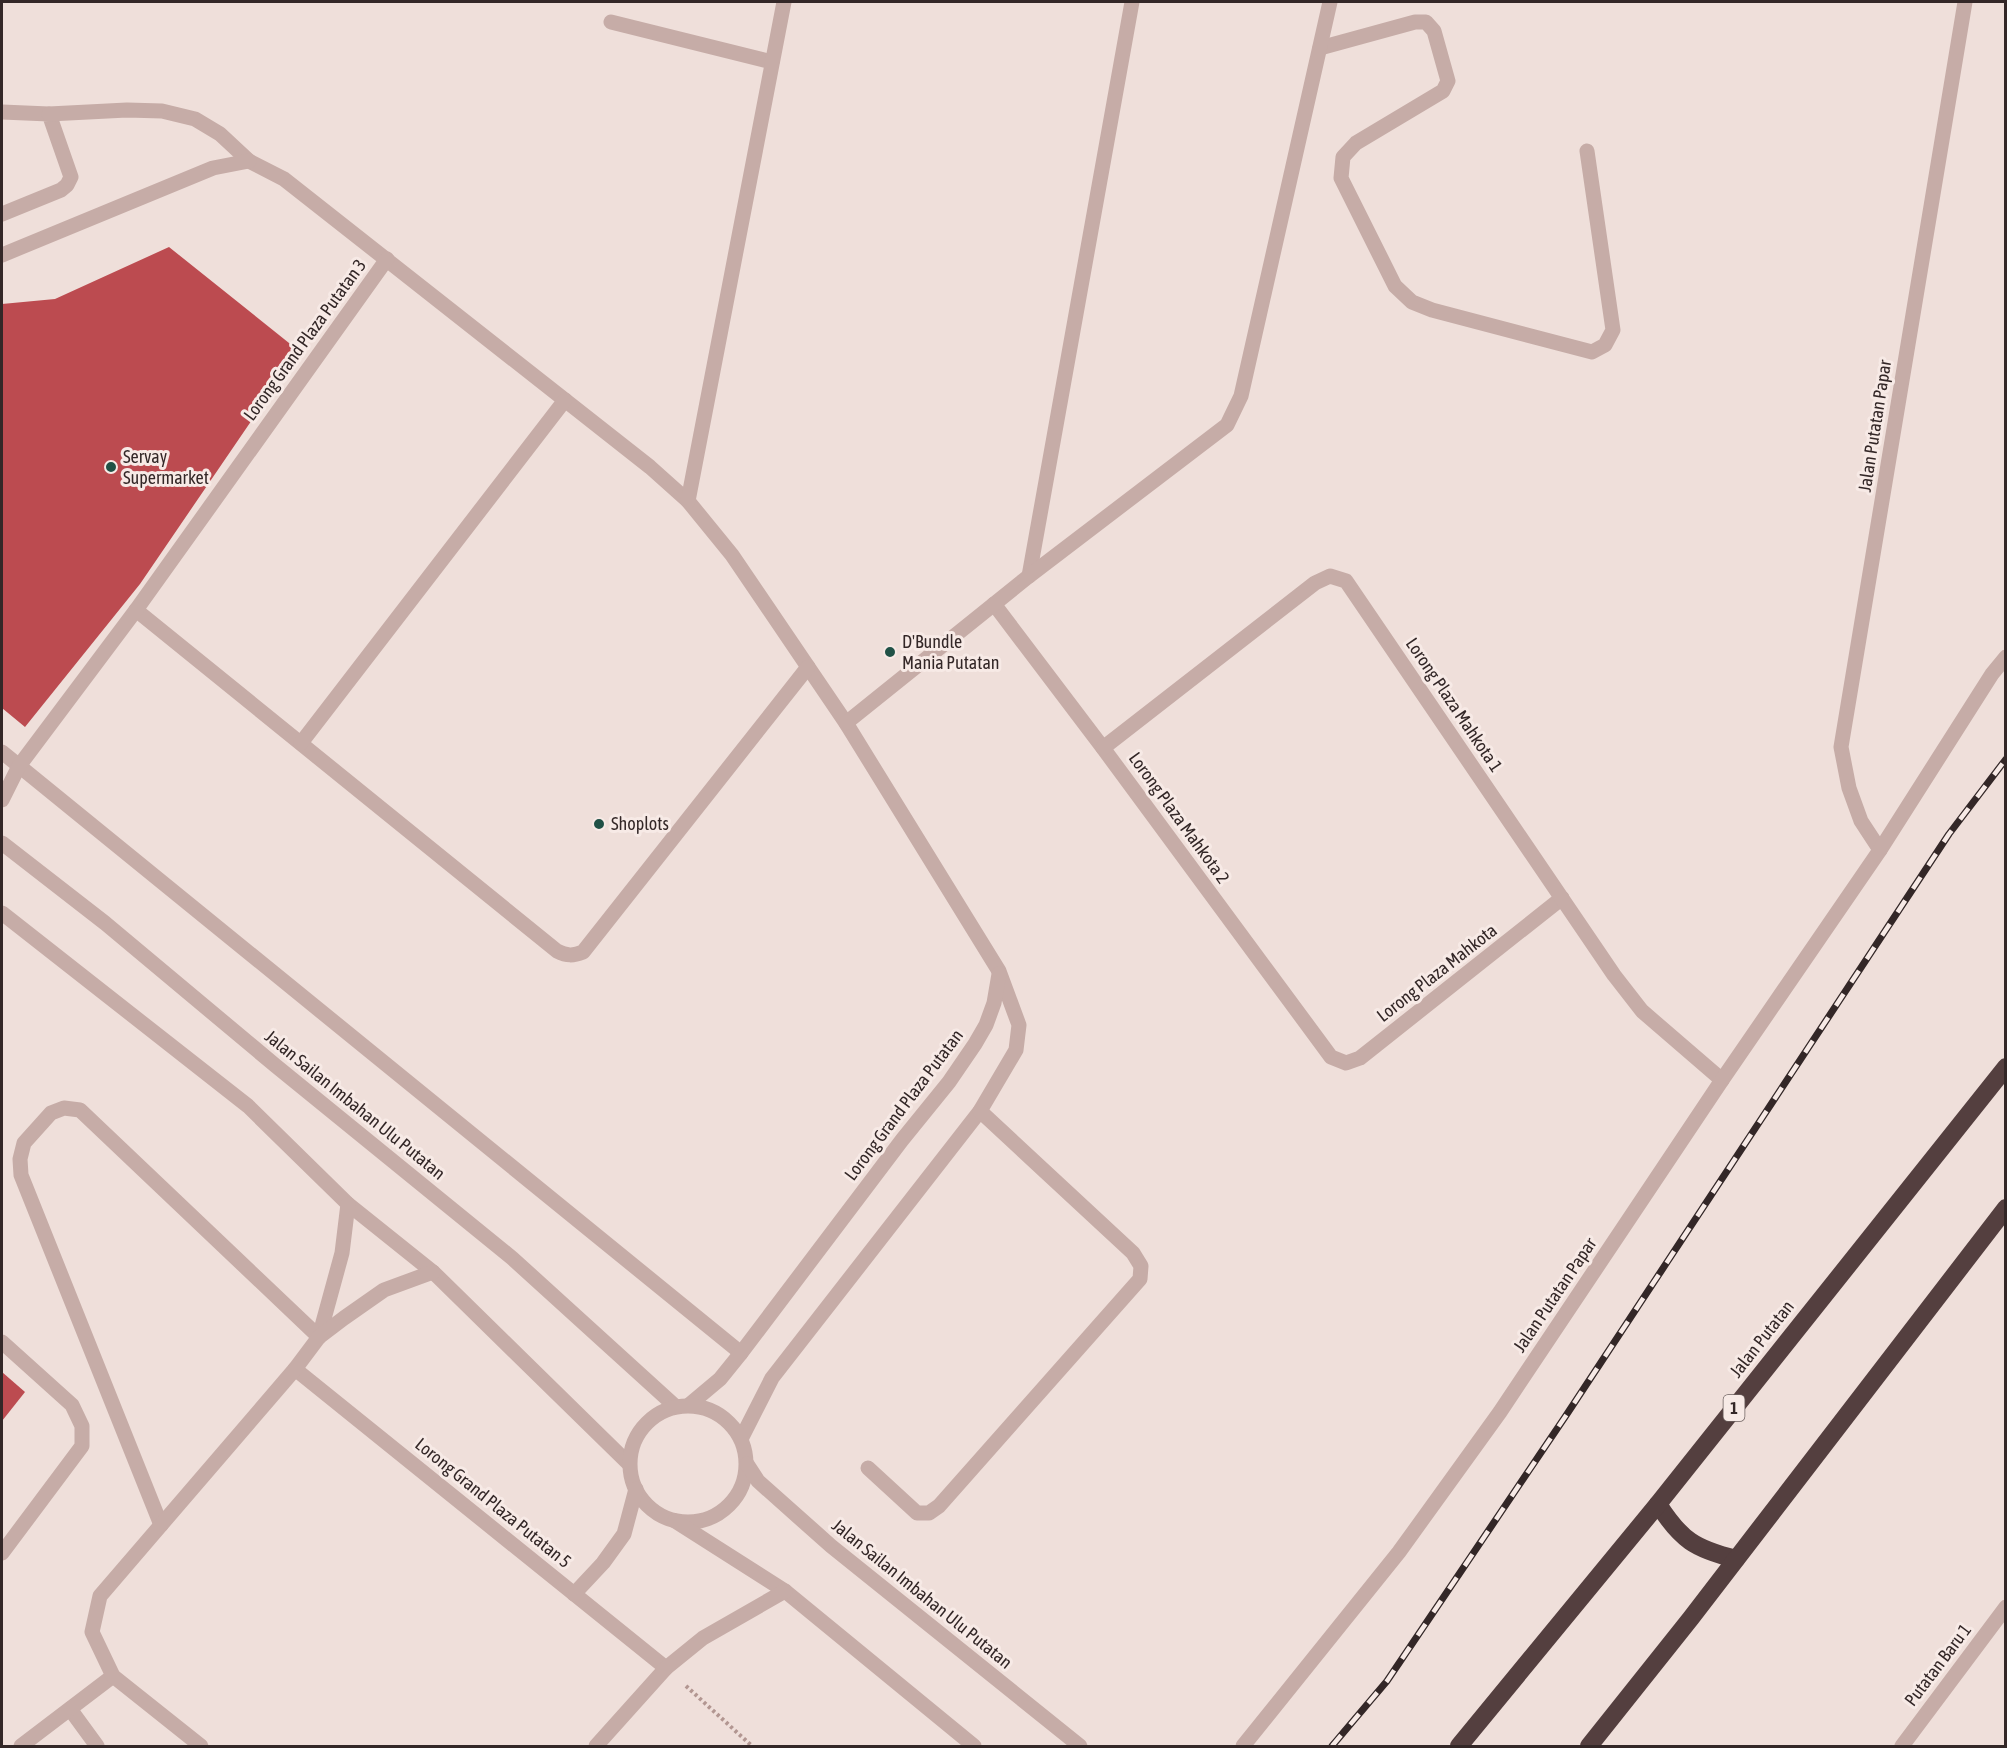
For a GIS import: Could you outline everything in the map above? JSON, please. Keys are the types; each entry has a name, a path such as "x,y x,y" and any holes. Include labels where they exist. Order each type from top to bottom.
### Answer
{"highway":[{"name":"Jalan Putatan","path":"1459,1746 1658,1504 2006,1067"},
{"path":"1589,1746 2006,1208"},
{"path":"1658,1504 1671,1524 1690,1543 1711,1553 1736,1559"}],"street":[{"path":"688,501 784,2"},
{"path":"1029,576 1132,2"},
{"path":"846,723 1029,576 1227,425 1241,396 1330,2"},
{"name":"Jalan Putatan Papar","path":"1880,850 1861,821 1849,788 1842,747 1965,2"},
{"path":"611,22 772,62"},
{"path":"1320,48 1415,22 1426,22 1434,31 1448,81 1443,91 1356,143 1343,157 1341,177 1395,286 1412,302 1432,310 1592,352 1605,345 1613,330 1587,151"},
{"name":"Lorong Grand Plaza Putatan 3","path":"2,112 49,114 127,110 162,111 195,119 220,134 249,161 284,179 387,259 136,610 19,766 2,800"},
{"path":"2,214 68,185 71,177 49,114"},
{"path":"2,255 213,168 249,161"},
{"path":"387,259 650,467 688,501 732,555 846,723 999,971 1020,1025 1016,1050 980,1111 772,1378 741,1439"},
{"path":"301,742 565,400"},
{"name":"Lorong Plaza Mahkota 1","path":"1103,748 1315,583 1330,576 1346,581 1614,975 1642,1011 1722,1080"},
{"name":"Lorong Plaza Mahkota 2","path":"994,604 1331,1057"},
{"path":"136,610 557,951 573,956 583,952 808,667"},
{"name":"Jalan Putatan Papar","path":"1243,1746 1399,1552 1500,1413 1722,1080 1880,850 1992,674 2006,657"},
{"path":"2,752 741,1353"},
{"name":"Jalan Sailan Imbahan Ulu Putatan","path":"2,843 105,923 512,1258 682,1406"},
{"name":"Lorong Plaza Mahkota","path":"1331,1057 1346,1063 1360,1058 1562,898"},
{"path":"2,913 248,1106 348,1204 433,1272 629,1464"},
{"name":"Lorong Grand Plaza Putatan","path":"682,1406 720,1379 902,1140 949,1082 986,1025 994,1003 999,971"},
{"path":"161,1524 21,1175 20,1159 24,1143 51,1113 64,1108 80,1110 319,1337"},
{"path":"868,1468 917,1513 928,1513 939,1506 1140,1280 1141,1266 1133,1253 980,1111"},
{"path":"319,1337 342,1253 348,1204"},
{"path":"201,1746 113,1676 92,1632 100,1596 295,1369 319,1337 384,1290 433,1272"},
{"path":"2,1342 72,1405 82,1426 82,1446 2,1553"},
{"name":"Lorong Grand Plaza Putatan 5","path":"295,1369 666,1668"},
{"path":"675,1521 692,1522 709,1518 725,1510 737,1497 744,1481 747,1464 741,1439 732,1425 720,1414 704,1407 682,1406 657,1414 642,1427 633,1445 629,1464 636,1489 645,1503 659,1514 675,1521 785,1591 974,1746"},
{"name":"Jalan Sailan Imbahan Ulu Putatan","path":"747,1464 758,1481 831,1546 1080,1746"},
{"path":"574,1594 603,1563 624,1534 636,1489"},
{"path":"596,1746 666,1668 703,1638 785,1591"},
{"name":"Putatan Baru 1","path":"1902,1746 2006,1607"},
{"path":"21,1746 113,1676"},
{"path":"69,1709 97,1746"}],"path":[{"path":"666,1668 752,1746"}],"building":[{"name":"Servay Supermarket","path":"169,247 299,351 140,584 25,727 2,708 2,304 55,299"},
{"path":"2,1372 25,1392 2,1421"}],"railway":[{"path":"1332,1746 1387,1681 1565,1417 1949,834 2006,759"}],"place":[{"name":"Servay Supermarket","path":"111,467"},
{"name":"D'Bundle Mania Putatan","path":"890,652"},
{"name":"Shoplots","path":"599,824"}]}
